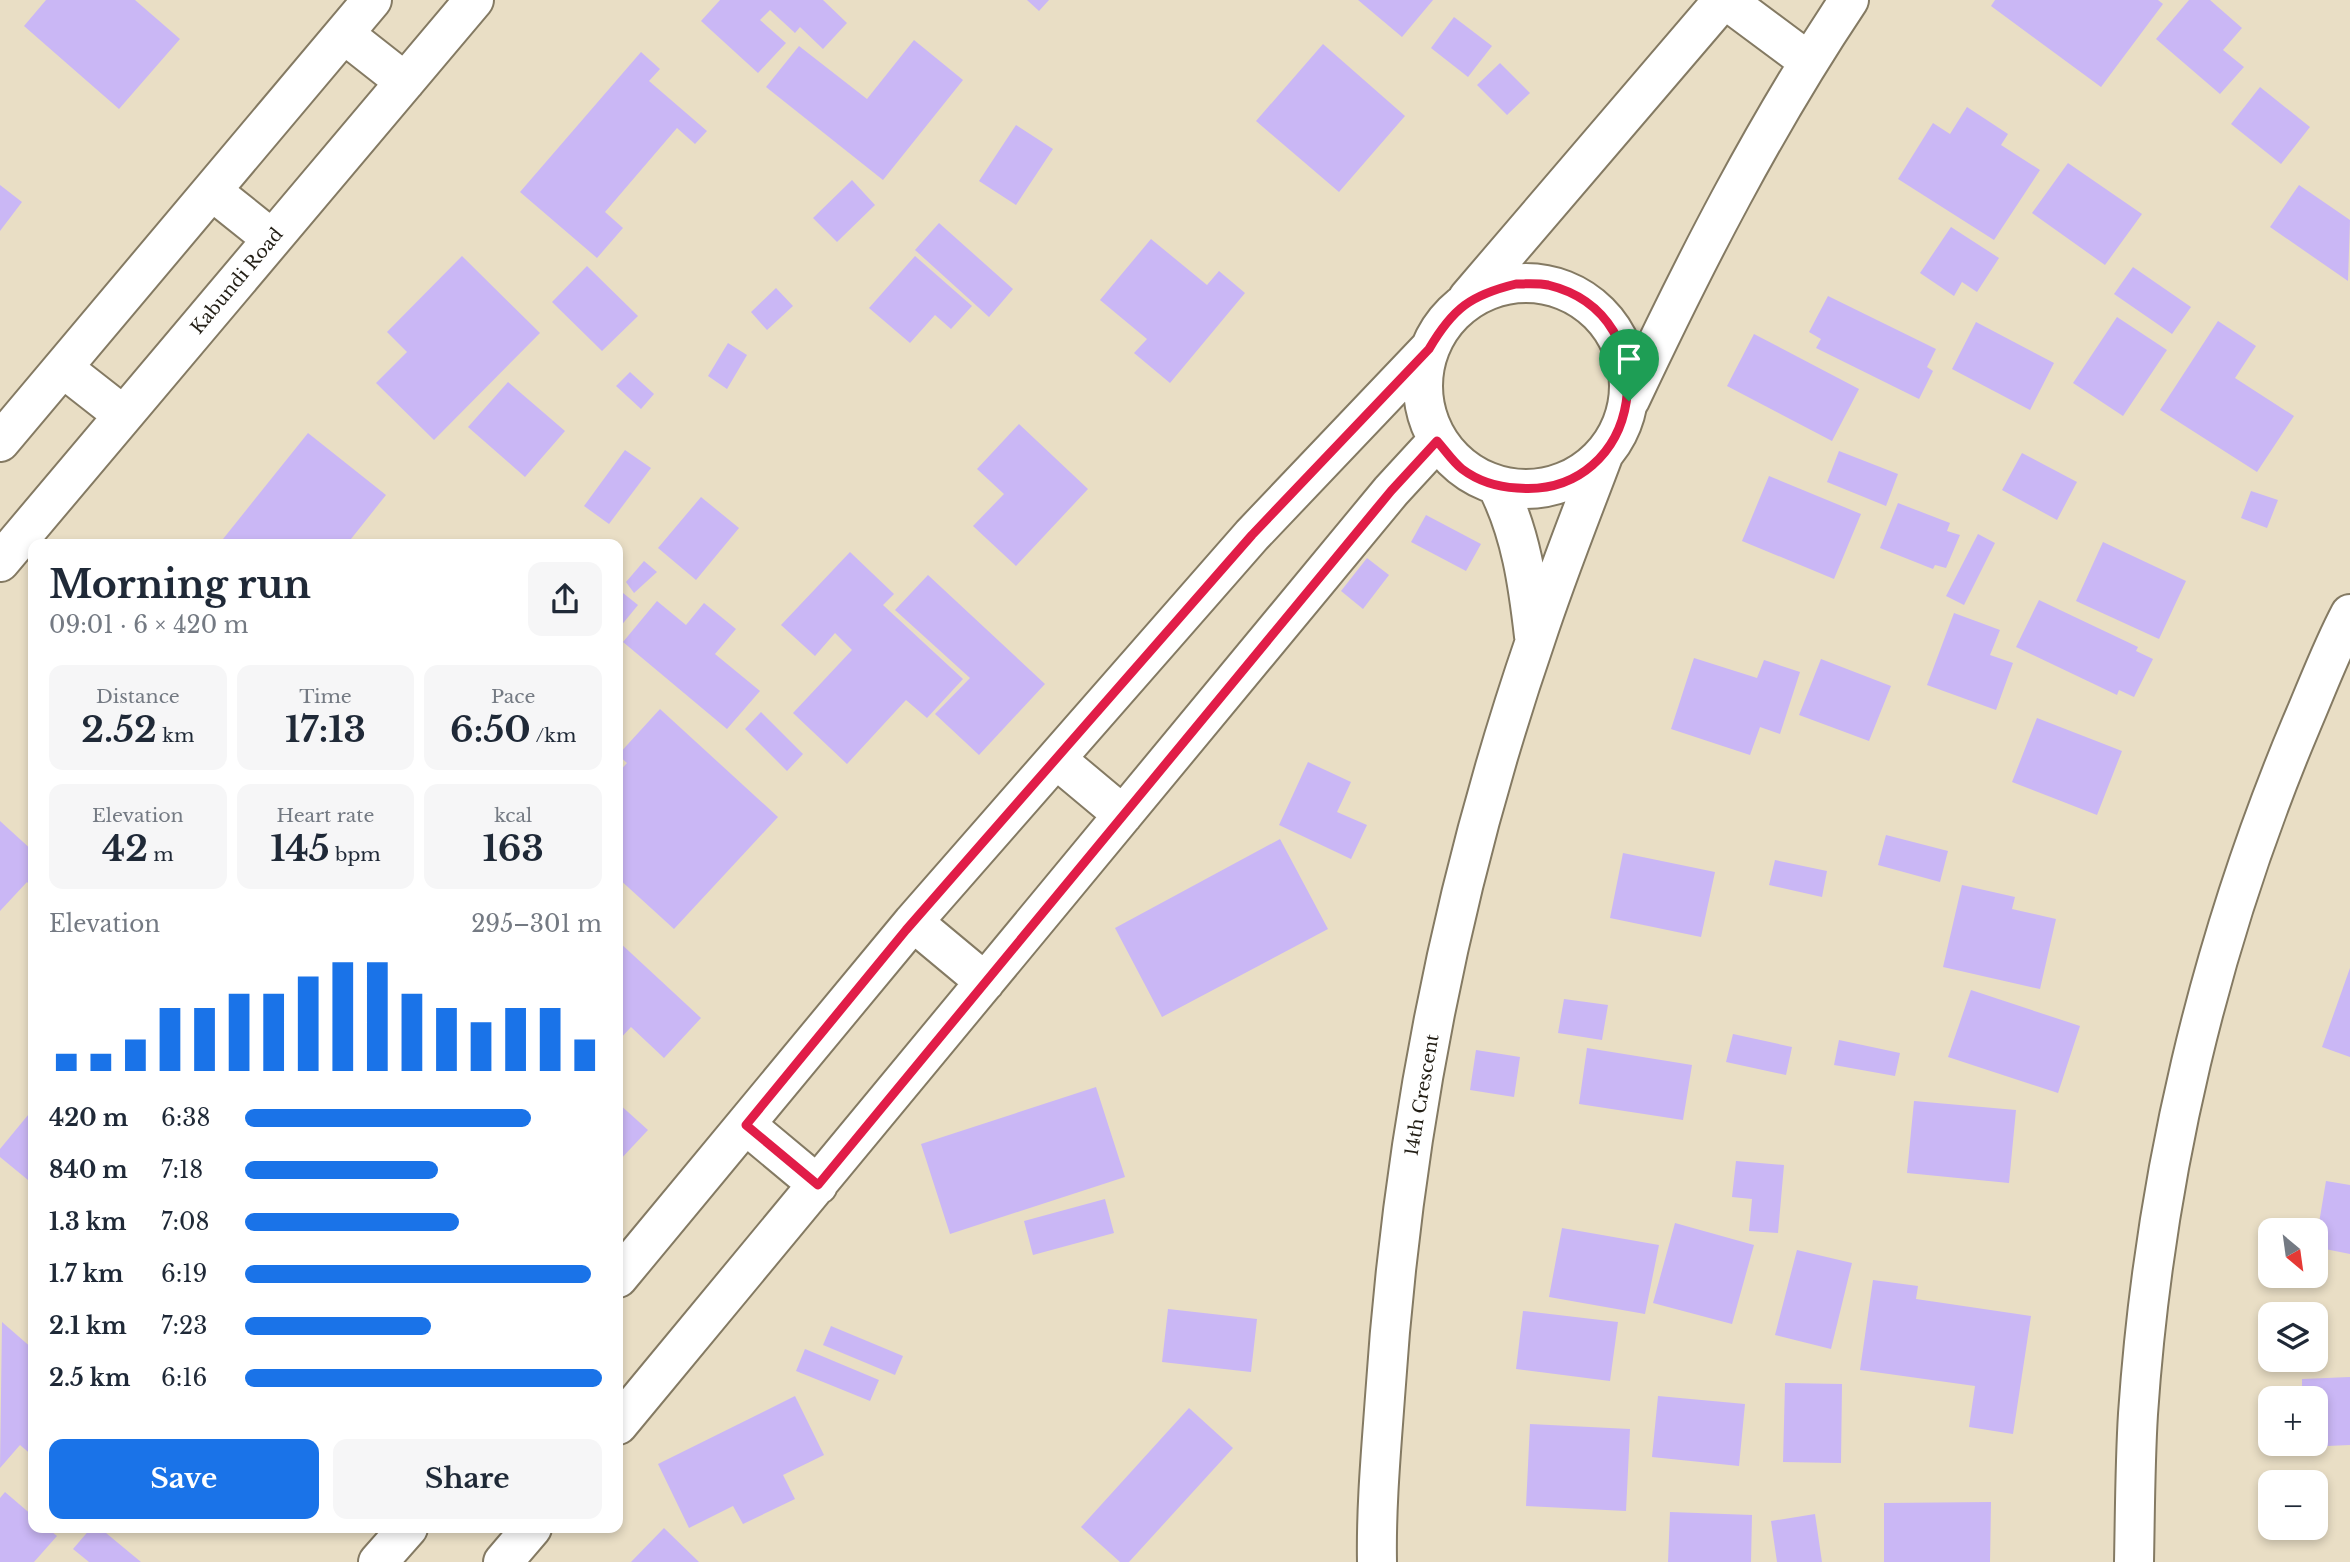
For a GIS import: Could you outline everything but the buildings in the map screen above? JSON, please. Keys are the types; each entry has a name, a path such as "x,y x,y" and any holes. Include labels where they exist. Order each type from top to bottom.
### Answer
{"street":[{"path":"0,442 372,0"},
{"name":"Kabundi Road","path":"0,562 474,0"},
{"path":"623,1273 913,922 1252,535 1429,349 1443,325 1724,0 1808,61"},
{"path":"1429,349 1422,380 1425,411 1437,441 1462,469 1497,486 1535,490 1572,479 1602,456 1620,431 1629,401 1690,274 1808,61 1849,0"},
{"path":"344,34 405,82"},
{"path":"212,191 272,239"},
{"path":"1462,305 1485,291 1516,284 1547,285 1577,296 1601,315 1619,340 1629,370 1629,401"},
{"path":"63,368 123,415"},
{"path":"623,1419 1391,491 1437,441"},
{"name":"14th Crescent","path":"1377,1562 1391,1298 1423,1075 1471,855 1535,640 1602,456"},
{"name":"14th Crescent","path":"1497,486 1512,516 1527,577 1535,640"},
{"path":"2134,1562 2138,1413 2155,1251 2184,1092 2224,936 2277,783 2350,614"},
{"path":"1056,759 1123,815"},
{"path":"913,922 985,982"},
{"path":"746,1125 818,1185"},
{"path":"378,1562 404,1533"},
{"path":"503,1562 526,1533"}],"route":[{"path":"1516,284 1547,285 1577,296 1601,315 1619,340 1629,370 1629,401 1620,431 1602,456 1572,479 1535,490 1497,486 1462,469 1437,441 1391,491 818,1185 746,1125 913,922 1252,535 1362,416 1429,349 1443,325 1462,305 1485,291 1516,284"}]}
